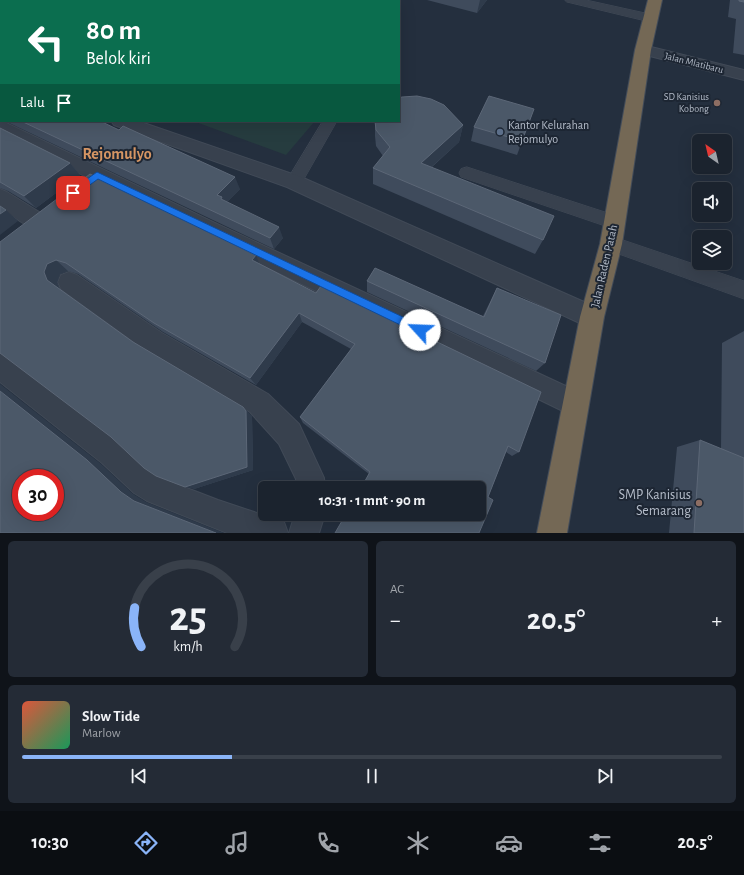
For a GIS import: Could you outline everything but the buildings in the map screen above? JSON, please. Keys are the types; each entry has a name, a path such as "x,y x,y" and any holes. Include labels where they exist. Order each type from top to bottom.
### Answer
{"highway":[{"name":"Jalan Raden Patah","path":"552,533 592,317 612,233 643,50 655,0"}],"street":[{"name":"Jalan Mlatibaru","path":"643,50 744,75"},
{"path":"123,122 294,182 592,317"},
{"path":"0,126 97,175 576,404"},
{"path":"79,189 97,175"},
{"path":"0,197 43,216 18,235"},
{"path":"70,282 153,341 259,403 289,434 310,478 310,481"},
{"path":"0,366 112,453 144,483 157,491 218,515 273,533"},
{"path":"304,533 308,521"}],"lane":[{"path":"571,0 650,18"},
{"path":"294,182 329,122"},
{"path":"467,173 744,290"}],"green space":[{"path":"196,122 314,122 286,155"}],"place":[{"name":"SD Kanisius Kobong","path":"717,103"},
{"name":"Kantor Kelurahan Rejomulyo","path":"500,132"},
{"name":"SMP Kanisius Semarang","path":"699,503"}],"district":[{"name":"Rejomulyo","path":"117,154"}],"route":[{"path":"73,193 97,175 420,330"}]}
